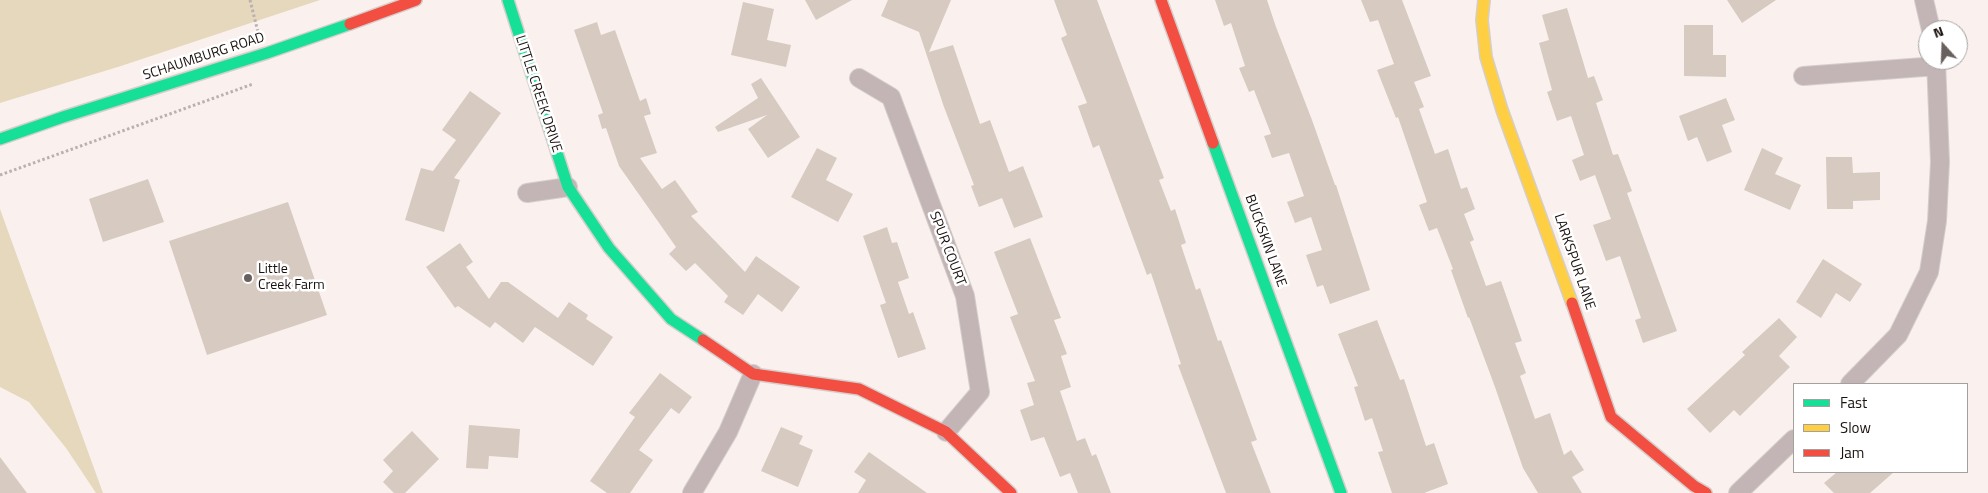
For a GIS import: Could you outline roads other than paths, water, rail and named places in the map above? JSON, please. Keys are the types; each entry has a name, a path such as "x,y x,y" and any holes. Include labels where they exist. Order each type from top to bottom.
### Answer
{"street":[{"name":"SCHAUMBURG ROAD","path":"0,139 63,117 267,53 416,0"},
{"name":"LITTLE CREEK DRIVE","path":"508,0 568,187 609,248 671,319 754,374 859,389 946,432 1011,493"},
{"name":"BUCKSKIN LANE","path":"1161,0 1341,493"},
{"name":"LARKSPUR LANE","path":"1484,0 1482,20 1486,57 1502,110 1560,266 1611,417 1694,486 1706,493"},
{"path":"1924,0 1929,20"},
{"path":"1803,76 1918,65"},
{"path":"1851,383 1898,335 1929,272 1937,221 1940,162 1936,70"},
{"name":"SPUR COURT","path":"859,78 891,97 965,296 980,392 946,432"},
{"path":"527,193 568,187"},
{"path":"692,493 728,432 754,374"},
{"path":"1738,493 1793,440"}],"place":[{"name":"Little Creek Farm","path":"248,278"}]}
